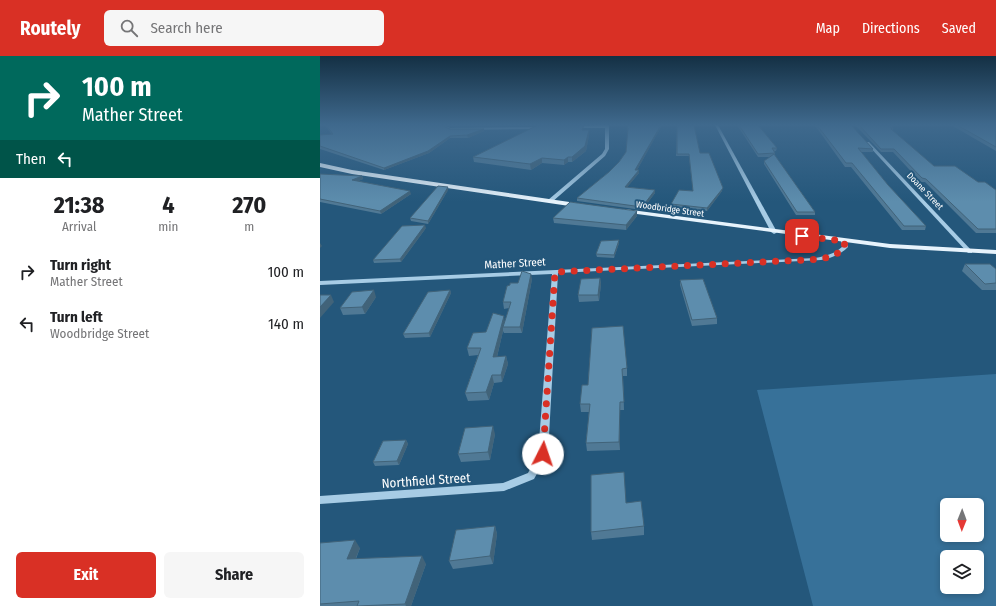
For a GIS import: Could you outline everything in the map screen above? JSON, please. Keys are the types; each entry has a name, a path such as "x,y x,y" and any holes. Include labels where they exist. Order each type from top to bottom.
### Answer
{"main road":[{"path":"320,165 360,174 588,206"},
{"name":"Woodbridge Street","path":"618,210 844,241 970,252 996,252"}],"street":[{"path":"550,201 604,155 606,151"},
{"path":"730,151 774,232"},
{"name":"Doane Street","path":"875,151 970,252"},
{"name":"Mather Street","path":"320,283 824,258 839,254 845,247 844,241"},
{"name":"Northfield Street","path":"320,500 504,487 531,476 543,454 555,272"}],"shaded area":[{"path":"996,374 996,606 813,606 757,390"}],"building":[{"path":"334,151 428,151 384,168"},
{"path":"486,151 579,151 572,157 568,157 564,160 542,158 530,164 473,157"},
{"path":"626,151 646,151 635,170 639,170 625,187 655,190 642,207 577,198 609,172"},
{"path":"677,151 700,151 700,153 709,153 723,188 707,208 671,204 679,190 693,191 689,154 677,154"},
{"path":"756,151 774,151 775,153 758,154"},
{"path":"837,151 860,151 888,185 926,226 904,226 852,163 846,163"},
{"path":"896,151 916,151 934,166 955,166 978,182 985,182 996,190 996,229 978,229 926,179 922,178"},
{"path":"774,154 815,212 797,212 764,161"},
{"path":"320,174 362,176 352,180 410,191 380,211 320,199"},
{"path":"438,186 448,187 428,221 410,218"},
{"path":"570,202 637,211 626,225 553,218"},
{"path":"425,225 400,259 373,260 402,226"},
{"path":"619,240 614,255 596,254 601,241"},
{"path":"965,264 990,264 996,269 996,283 985,284"},
{"path":"522,271 531,274 520,327 503,327 511,302 503,302 507,286 510,285 510,283 518,283"},
{"path":"600,278 598,295 578,295 581,279"},
{"path":"703,279 717,318 692,320 680,280"},
{"path":"374,290 362,307 340,308 352,292"},
{"path":"450,290 429,333 403,334 428,292"},
{"path":"320,295 331,295 320,307"},
{"path":"493,313 504,316 493,357 506,356 501,375 492,375 486,392 465,393 481,348 467,348 473,333 486,332"},
{"path":"623,326 627,368 622,369 624,402 620,402 619,442 586,443 590,404 580,404 582,385 588,385 592,328"},
{"path":"493,426 488,452 458,454 465,428"},
{"path":"406,440 397,461 373,462 383,441"},
{"path":"624,472 626,503 641,501 644,526 591,532 591,475"},
{"path":"495,526 490,556 449,561 456,530"},
{"path":"355,540 347,559 422,556 405,604 357,606 359,601 320,604 320,543"}],"route":[{"path":"543,454 555,272 804,260 824,258 839,254 845,247 844,241 802,236"}]}
